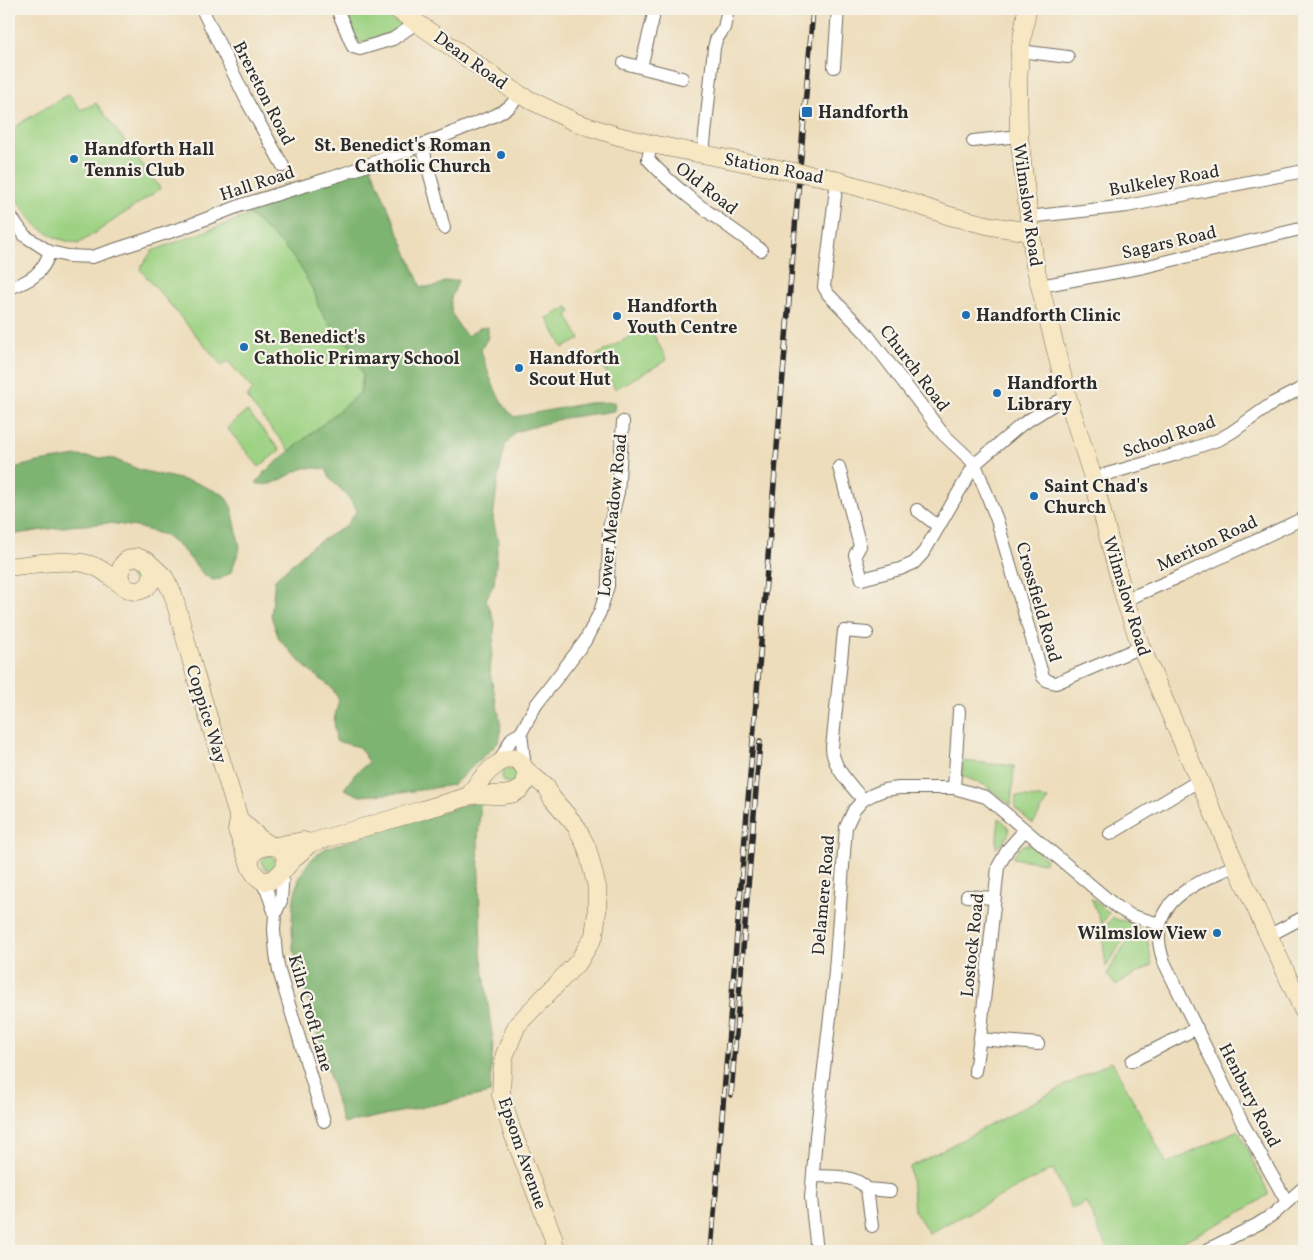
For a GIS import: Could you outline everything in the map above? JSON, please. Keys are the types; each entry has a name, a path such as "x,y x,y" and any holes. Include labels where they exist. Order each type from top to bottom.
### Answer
{"street":[{"name":"Brereton Road","path":"202,9 248,103 283,166"},
{"path":"337,9 356,49 393,39 418,22"},
{"path":"641,68 653,18 653,9"},
{"path":"703,154 714,48 716,40 724,28 728,9"},
{"path":"834,67 838,9"},
{"name":"Wilmslow Road","path":"1027,9 1020,52 1018,84 1019,136 1029,225 1040,286 1068,399 1093,478 1125,600 1141,647 1236,865 1304,1012"},
{"name":"Dean Road","path":"402,10 520,95"},
{"path":"1020,52 1069,58"},
{"path":"624,64 682,78"},
{"name":"Station Road","path":"520,95 584,126 618,136 831,179 898,198 950,216 991,226 1029,225"},
{"name":"Hall Road","path":"50,252 68,256 92,257 182,228 242,205 331,178 422,145 496,115 509,107 520,95"},
{"path":"973,141 1019,136"},
{"name":"Old Road","path":"651,144 648,159 663,176 761,250"},
{"path":"422,145 444,228"},
{"name":"Bulkeley Road","path":"1029,225 1304,171"},
{"name":"Church Road","path":"831,179 824,287 828,294 866,333 885,368 942,434 975,464"},
{"path":"9,214 25,236 50,252 39,274 31,280 9,288"},
{"name":"Sagars Road","path":"1040,286 1144,267 1304,228"},
{"name":"School Road","path":"1093,478 1174,455 1220,439 1273,403 1304,387"},
{"path":"839,467 860,546 855,555 862,579 900,569 914,563 924,552 975,464 1021,425 1059,401 1068,399"},
{"name":"Lower Meadow Road","path":"470,795 474,787 496,765 512,738 521,732 536,705 585,641 600,612 608,586 609,528 618,492 623,422"},
{"name":"Crossfield Road","path":"975,464 997,520 1043,677 1048,682 1056,683 1141,647"},
{"path":"918,510 938,526"},
{"name":"Meriton Road","path":"1125,600 1304,518"},
{"path":"95,566 137,557 147,561 153,571 151,582 142,590"},
{"path":"122,584 119,574 122,564 127,560"},
{"path":"9,567 48,562 82,563 95,566 131,590 142,590 164,599 176,609"},
{"name":"Coppice Way","path":"150,565 164,577 174,594 176,609 239,819 237,830 255,872"},
{"path":"867,633 844,631 832,748 833,757 838,766 863,800 884,790 899,788 954,788 986,797 1122,911 1160,924 1168,908 1183,891 1236,865"},
{"path":"954,788 959,711"},
{"path":"310,843 274,879 269,880 255,872 252,856 254,851 259,848 303,842 310,843 470,795 511,793 523,787 526,782 521,732"},
{"path":"525,769 518,761 509,758 496,765 492,777 495,786 499,790 511,793 552,798"},
{"name":"Epsom Avenue","path":"525,769 546,787 552,798 576,826 587,848 597,887 597,912 594,936 579,961 517,1024 505,1054 502,1072 502,1095 512,1131 553,1237 555,1251"},
{"path":"1110,834 1200,780"},
{"name":"Delamere Road","path":"817,1251 812,1215 813,1176 834,983 846,827 854,810 863,800"},
{"name":"Coppice Way","path":"239,819 259,838 272,846"},
{"name":"Lostock Road","path":"975,1071 998,867 1008,849 1025,830"},
{"path":"272,846 284,854 286,865 283,871"},
{"name":"Kiln Croft Lane","path":"275,914 281,901 283,871"},
{"name":"Kiln Croft Lane","path":"255,872 266,891 275,914 275,946 279,970 324,1121"},
{"path":"967,896 994,898"},
{"path":"1270,935 1304,917"},
{"name":"Henbury Road","path":"1160,924 1159,936 1162,956 1243,1124 1287,1202"},
{"path":"1132,1061 1197,1028"},
{"path":"980,1039 1038,1044"},
{"path":"813,1176 856,1180 864,1185 867,1189 872,1226"},
{"path":"1205,1251 1258,1224 1304,1187"},
{"path":"867,1189 890,1191"}],"green space":[{"path":"344,9 377,9 401,25 396,31 359,43 349,25 351,23"},
{"name":"Handforth Hall Tennis Club","path":"69,94 81,110 96,103 160,189 78,244 56,238 41,229 30,218 9,189 9,133 22,122"},
{"path":"370,164 421,287 434,287 446,281 458,280 451,304 457,324 467,336 479,328 488,327 488,337 481,350 497,394 514,417 588,403 615,402 614,411 564,418 515,432 505,446 498,478 493,519 498,542 494,584 486,599 495,623 490,673 501,724 500,738 497,744 453,785 400,793 360,796 344,789 355,774 369,762 359,747 336,741 334,720 339,700 332,688 304,666 279,639 271,616 275,579 312,546 346,526 357,510 345,493 330,479 326,469 305,468 269,484 262,485 256,483 266,471 360,393 363,376 352,348 327,321 300,266 283,245 244,209"},
{"name":"St. Benedict's Catholic Primary School","path":"250,215 283,245 300,266 327,321 352,348 363,376 360,393 290,451 251,404 247,396 253,390 228,361 222,366 140,269 152,251"},
{"path":"568,307 571,312 567,315 580,339 563,348 547,318"},
{"path":"649,326 667,360 615,389 597,355"},
{"path":"247,411 280,450 259,467 227,428"},
{"path":"77,456 114,459 140,470 197,483 224,495 232,508 240,548 231,572 221,579 213,580 204,575 182,549 164,535 137,527 109,523 71,526 9,535 9,469"},
{"path":"134,568 140,568 144,575 140,582 134,582 130,578 130,572"},
{"path":"962,761 1014,766 1011,805 985,785 962,776"},
{"path":"506,769 512,769 516,776 512,783 506,783 502,779 502,773"},
{"path":"1016,796 1048,799 1033,824 1015,808"},
{"path":"481,800 478,839 481,951 493,1042 490,1093 343,1124 293,947 292,912 296,887 300,876 314,857 326,848"},
{"path":"999,818 1007,825 1009,833 996,848"},
{"path":"1023,845 1031,845 1046,859 1045,863 1013,858 1013,855"},
{"path":"266,856 272,856 276,863 272,870 266,870 262,866 262,860"},
{"path":"1091,898 1109,913 1102,924"},
{"path":"1113,917 1130,922 1132,926 1106,967 1102,931"},
{"path":"1137,927 1147,938 1152,965 1115,985 1107,974"},
{"path":"1112,1061 1167,1164 1238,1130 1268,1195 1236,1215 1163,1251 1108,1251 1086,1202 1072,1209 1053,1169 929,1233 914,1210 910,1167"}],"railway":[{"path":"711,1251 813,9"},
{"path":"731,1095 760,741"}],"place":[{"name":"Handforth","path":"807,112"},
{"name":"St. Benedict's Roman Catholic Church","path":"501,155"},
{"name":"Handforth Hall Tennis Club","path":"74,159"},
{"name":"Handforth Clinic","path":"966,315"},
{"name":"Handforth Youth Centre","path":"617,316"},
{"name":"St. Benedict's Catholic Primary School","path":"244,347"},
{"name":"Handforth Scout Hut","path":"519,368"},
{"name":"Handforth Library","path":"997,393"},
{"name":"Saint Chad's Church","path":"1034,496"},
{"name":"Wilmslow View","path":"1217,933"}]}
